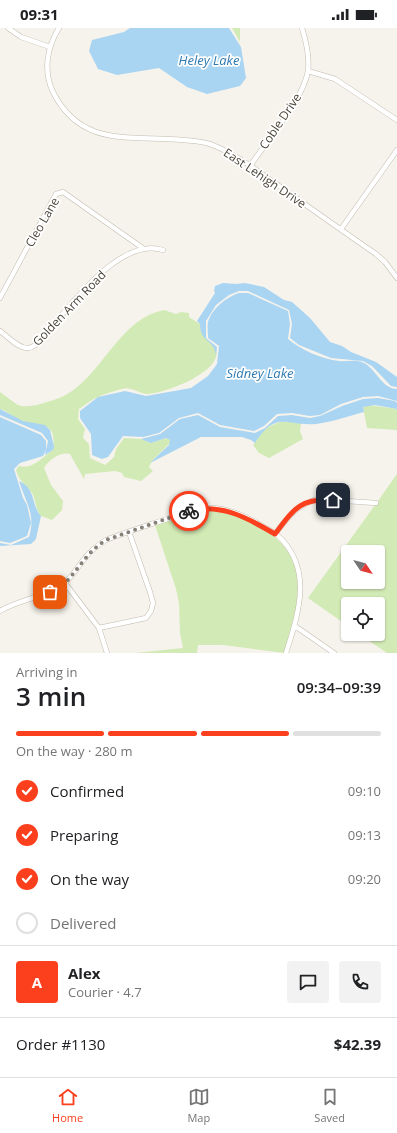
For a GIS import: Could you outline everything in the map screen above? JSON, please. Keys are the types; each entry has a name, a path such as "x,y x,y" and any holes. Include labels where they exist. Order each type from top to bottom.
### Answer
{"street":[{"path":"8,28 21,37 50,47 59,28"},
{"name":"Coble Drive","path":"250,166 295,102 303,85 308,71 308,55 302,28"},
{"name":"East Lehigh Drive","path":"50,47 48,60 52,88 66,113 79,124 98,133 112,136 176,139 213,145 250,166 341,229 385,262 397,278"},
{"path":"308,71 335,78 397,120"},
{"path":"341,229 397,150"},
{"name":"Cleo Lane","path":"0,298 56,194 63,192 144,249"},
{"name":"Golden Arm Road","path":"0,331 24,348 34,346 88,285 106,269 128,254 144,249 156,248 163,250"},
{"path":"275,534 290,514 309,501 318,499 376,503"},
{"path":"0,611 16,603 50,592 65,583 95,546 106,540 202,508 227,511 252,520 275,534 288,547 296,562 300,575 301,588 295,626 286,653"},
{"path":"99,628 146,618 151,611 153,604 150,592 128,532"},
{"path":"65,583 99,628 107,653"},
{"path":"295,626 334,653"}],"green space":[{"path":"232,28 240,28 240,42"},
{"path":"164,310 176,314 181,312 189,313 189,317 200,324 203,335 215,348 216,357 212,364 206,370 187,382 156,393 141,393 125,388 99,396 79,409 78,419 85,429 83,438 89,444 90,458 105,465 114,457 116,449 124,438 141,439 151,443 166,438 170,440 170,443 152,461 149,467 153,471 141,481 124,477 122,473 115,471 85,474 84,479 70,454 66,453 55,457 48,462 44,468 51,485 63,501 62,510 52,520 41,516 32,493 21,481 16,470 19,466 24,467 33,465 53,450 53,434 50,429 42,425 22,421 0,409 0,392 18,405 24,406 41,404 66,395 84,381 125,333 149,315"},
{"path":"369,405 397,409 397,430 367,428 363,407"},
{"path":"285,421 301,423 300,431 303,439 269,458 259,453 253,445 260,435 270,426"},
{"path":"397,474 397,653 387,653 369,641 385,641 385,597 341,597 341,621 308,598 341,552 341,589 385,589 385,545 346,545 375,505 378,505 378,501"},
{"path":"202,510 219,512 252,522 267,531 280,542 290,555 297,571 299,596 294,621 284,653 223,645 198,645 197,653 135,653 183,648 180,633 179,603 176,589 155,525"}],"water":[{"name":"Heley Lake","path":"130,28 229,28 241,47 246,78 240,86 207,94 187,87 159,68 117,75 98,69 89,51 92,40 124,32"},
{"path":"223,283 245,283 264,287 284,300 292,302 310,318 330,342 376,362 397,377 397,387 391,386 372,366 363,361 331,358 299,345 290,338 292,324 289,310 248,291 239,291 229,295 216,305 206,321 206,338 217,347 216,356 213,346 202,335 200,324 197,321 215,293 215,286"},
{"name":"Sidney Lake","path":"239,293 248,293 288,311 290,324 288,339 299,347 326,358 339,361 358,361 364,363 387,386 397,389 397,401 378,396 363,397 341,404 320,415 310,416 292,413 277,414 264,426 254,431 220,425 198,413 179,418 159,433 143,437 123,436 108,457 102,459 92,455 91,434 80,418 80,411 98,397 125,391 146,396 191,388 208,376 217,364 219,346 208,338 208,322 213,312 220,304"},
{"path":"378,398 395,401 397,403 397,409 375,405 363,407 364,412 322,423 276,423 270,426 255,443 242,437 201,437 150,463 169,445 170,440 166,438 151,443 141,439 160,434 180,419 198,415 220,427 255,433 265,428 278,416 292,415 310,418 320,416 342,406 363,399"},
{"path":"0,409 23,421 45,425 50,430 54,446 53,450 45,455 48,441 42,433 0,415"},
{"path":"0,417 41,435 46,441 46,450 43,456 20,463 14,469 23,498 27,505 31,523 27,536 10,543 0,541"},
{"path":"19,481 31,492 38,512 41,516 36,539 31,544 0,546 0,543 11,545 29,537 31,529 31,515"}],"way so far":[{"path":"50,592 65,583 95,546 106,540 189,511"}],"route":[{"path":"189,511 202,508 215,508 227,511 252,520 275,534 290,514 301,505 318,499 333,500"}]}
